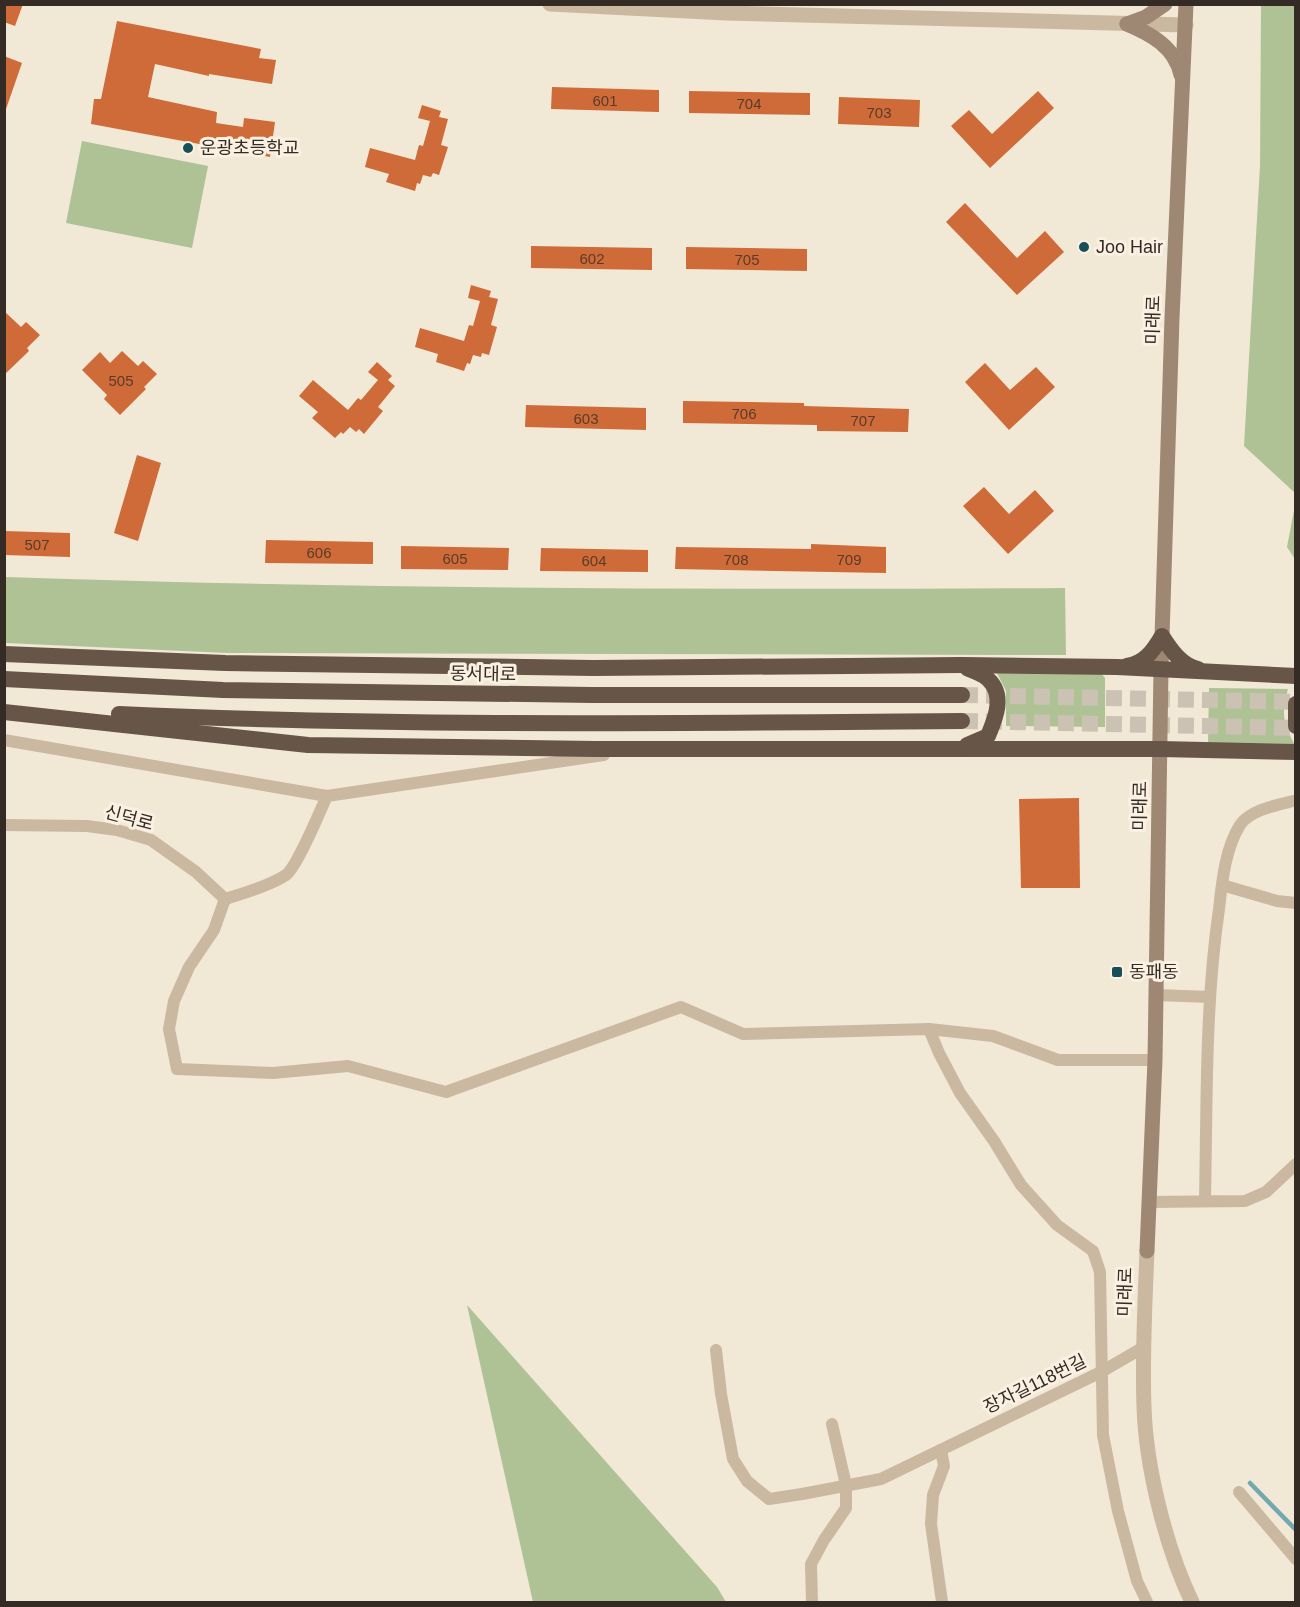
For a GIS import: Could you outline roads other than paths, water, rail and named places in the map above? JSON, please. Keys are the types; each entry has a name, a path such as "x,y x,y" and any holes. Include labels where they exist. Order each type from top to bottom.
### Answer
{"highway":[{"path":"1117,667 1134,665 1144,659 1154,650 1162,636 1182,661 1194,668 1211,672"},
{"path":"4,654 225,663 583,668 962,665 1117,667 1296,676"},
{"path":"960,748 988,736 998,713 998,694 988,678 962,665"},
{"name":"동서대로","path":"4,679 223,690 592,695 962,695"},
{"path":"1296,704 1296,726"},
{"path":"4,710 308,745 642,749 1160,749 1296,752"},
{"path":"4,710 235,719 594,724 962,721"}],"main road":[{"path":"1127,24 1146,17 1166,4"},
{"name":"미래로","path":"1147,1251 1155,1059 1162,636 1186,4"},
{"path":"1127,24 1160,40 1172,54 1180,69 1183,88"}],"street":[{"path":"550,4 1186,25"},
{"path":"4,740 327,796 642,749"},
{"path":"327,796 307,839 287,874 251,891 225,899 214,930 189,967 174,1001 169,1029 177,1069 273,1073 348,1066 446,1092 681,1007 743,1034 929,1029 993,1036 1058,1060 1155,1059"},
{"path":"1206,1200 1210,997 1215,934 1228,855 1241,824 1266,807 1293,801"},
{"name":"신덕로","path":"4,825 87,826 117,830 151,840 196,872 225,899"},
{"path":"1222,885 1277,901 1296,903"},
{"path":"1156,995 1210,997"},
{"path":"929,1029 960,1093 994,1141 1021,1185 1057,1225 1093,1251 1100,1272 1103,1435 1118,1511 1137,1581 1147,1602"},
{"path":"1149,1202 1245,1201 1266,1192 1296,1164"},
{"name":"미래로","path":"1147,1251 1144,1409 1149,1452 1166,1532 1192,1602"},
{"name":"장자길118번길","path":"716,1350 721,1394 733,1459 747,1480 769,1498 881,1479 1101,1372 1144,1347"},
{"path":"812,1602 811,1564 846,1508 846,1485 832,1424"},
{"path":"940,1450 944,1467 933,1495 931,1524 942,1602"},
{"path":"1239,1492 1296,1559"}],"waterway":[{"path":"1250,1483 1296,1530"}],"tunnel":[{"path":"962,695 1296,702"},
{"path":"962,721 1296,728"}],"place":[{"name":"운광초등학교","path":"188,148"},
{"name":"Joo Hair","path":"1084,247"},
{"name":"동패동","path":"1117,972"}]}
